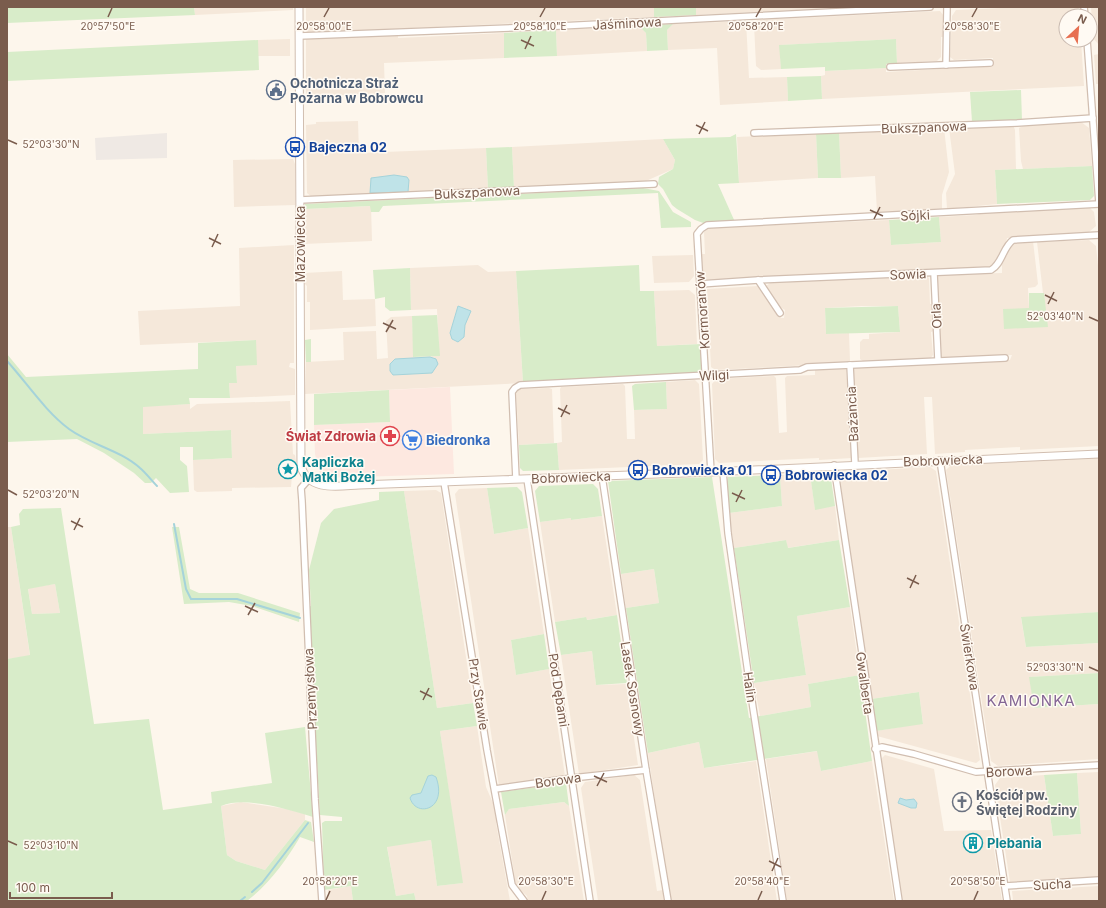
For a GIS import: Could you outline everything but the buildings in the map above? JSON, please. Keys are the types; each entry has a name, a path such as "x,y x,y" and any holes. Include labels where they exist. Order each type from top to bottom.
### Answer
{"street":[{"name":"Mazowiecka","path":"299,7 301,467 309,479"},
{"name":"Jaśminowa","path":"299,36 567,26 930,7"},
{"path":"946,65 947,7"},
{"path":"1088,48 1099,204"},
{"path":"890,67 990,63"},
{"name":"Bukszpanowa","path":"754,133 1016,123 1093,118"},
{"name":"Bukszpanowa","path":"300,200 654,184"},
{"name":"Sójki","path":"707,225 1099,204"},
{"name":"Kormoranów","path":"707,225 697,234 711,472"},
{"name":"Sowia","path":"700,284 758,280 991,270 996,266 1009,243 1013,240 1099,235"},
{"name":"Orla","path":"934,273 938,360"},
{"path":"758,280 780,313"},
{"name":"Wilgi","path":"516,479 512,392 520,385 706,376 800,370 807,367 1005,358"},
{"name":"Bażancia","path":"850,365 855,464"},
{"name":"Bobrowiecka","path":"309,479 320,485 328,487 711,472 940,460 1099,454"},
{"name":"Świerkowa","path":"940,460 1007,901"},
{"name":"Gwalberta","path":"834,466 875,749 899,901"},
{"name":"Halin","path":"723,471 728,533 783,901"},
{"name":"Lasek Sosnowy","path":"602,476 646,770 668,901"},
{"name":"Przemysłowa","path":"309,479 301,488 315,799 322,901"},
{"name":"Pod Dębami","path":"527,479 590,901"},
{"name":"Przy Stawie","path":"444,482 512,885 524,901"},
{"name":"Borowa","path":"875,749 882,747 914,754 976,772 987,773 1099,765"},
{"name":"Borowa","path":"495,789 572,778 646,770"},
{"name":"Sucha","path":"1005,886 1099,880"}],"shaded area":[{"path":"194,7 293,7 293,10 195,15"},
{"path":"306,7 654,7 654,17 306,33"},
{"path":"696,7 856,7 696,15"},
{"path":"1025,7 1076,7 1078,8 1058,8 1058,48 1082,48 1084,86 822,99 821,76 825,75 825,71 886,68 886,72 993,66 993,58 954,60 950,57 952,16 956,10"},
{"path":"1099,7 1099,45 1098,8 1091,8"},
{"path":"940,11 944,16 943,37 941,37 941,57 937,61 897,63 896,39 780,45 781,69 761,70 756,66 754,24 758,20"},
{"path":"746,21 749,78 787,77 788,101 720,105 717,48 668,50 667,30 673,24"},
{"path":"639,26 646,33 647,51 557,56 556,30"},
{"path":"398,33 398,38 504,33 504,58 384,63 385,93 306,97 306,38"},
{"path":"290,39 290,56 258,56 258,40"},
{"path":"1099,54 1099,84 1096,84 1094,55"},
{"path":"358,121 359,153 486,148 488,189 313,198 307,193 306,125 316,124 316,122"},
{"path":"1081,122 1089,128 1092,166 1023,169 1021,161 1019,128 1025,125"},
{"path":"1013,125 1015,130 1016,169 995,170 997,204 947,209 946,193 955,174 949,128"},
{"path":"944,128 949,172 942,195 942,209 877,212 875,176 841,178 839,132"},
{"path":"167,133 167,158 96,160 95,138"},
{"path":"816,133 818,178 739,183 737,137"},
{"path":"663,139 675,160 673,169 646,181 514,188 512,147"},
{"path":"293,159 295,164 295,205 234,207 233,160"},
{"path":"371,206 372,241 304,244 305,209"},
{"path":"1090,208 1094,212 1096,226 1089,232 1089,234 1007,238 1006,243 991,269 703,280 701,254 705,254 704,232 708,228 889,220 891,245 941,242 939,217 976,215 982,213"},
{"path":"1089,240 1096,246 1099,275 1099,446 1020,450 1020,447 965,450 965,452 935,454 932,397 924,397 927,454 858,458 853,367 1010,360 1012,355 943,358 940,356 936,275 1002,273 1002,262 1012,243 1033,241 1038,284 1035,287 1028,288 1029,308 1047,327 1037,242"},
{"path":"294,245 294,363 290,363 289,367 295,369 295,395 230,398 229,383 237,383 236,366 256,340 140,345 138,311 240,306 239,248"},
{"path":"693,255 694,276 689,282 654,283 652,256"},
{"path":"478,265 488,272 516,271 523,383 305,394 306,362 344,360 343,332 376,331 377,359 388,358 386,321 391,317 412,316 414,357 439,356 437,309 411,310 410,268"},
{"path":"342,271 343,300 375,299 376,326 310,330 310,302 307,302 307,286 305,284 304,273"},
{"path":"925,275 929,278 930,304 933,304 934,331 931,332 933,355 930,359 864,362 860,359 860,342 863,339 869,339 869,334 900,332 898,306 862,306 825,308 826,334 849,333 850,361 848,363 715,370 711,367 707,289 758,286 781,318 784,318 785,310 780,307 765,287 770,283"},
{"path":"689,290 695,295 697,344 657,346 654,291"},
{"path":"815,369 846,369 852,458 819,460 819,458 719,463 715,459 712,384 716,379 774,376 776,378 779,433 787,432 785,378 787,376 815,375"},
{"path":"695,380 699,384 703,460 699,464 559,470 557,443 562,442 561,387 623,384 625,386 627,439 635,439 634,410 667,409 666,382"},
{"path":"450,387 454,474 324,478 320,474 315,454 314,425 390,422 389,390"},
{"path":"518,389 552,389 554,443 519,445 516,392"},
{"path":"290,401 293,454 295,455 296,462 293,463 291,487 232,488 232,491 197,492 194,490 193,460 232,458 231,430 143,434 143,406 190,404 190,409 197,404"},
{"path":"1099,457 1099,612 1021,618 1026,647 1099,643 1099,673 1030,677 1034,708 1099,704 1099,759 998,766 991,761 946,470 951,465"},
{"path":"930,467 936,471 980,760 976,763 877,736 876,731 923,723 919,692 871,699 838,477 841,472"},
{"path":"810,474 815,509 835,506 839,540 787,548 786,540 734,548 729,513 782,506 780,475"},
{"path":"487,488 494,534 528,528 544,634 511,640 516,675 549,669 565,776 499,786 455,494 459,489"},
{"path":"436,490 441,493 473,703 437,708 404,491"},
{"path":"602,516 617,615 586,620 586,617 555,622 540,522"},
{"path":"7,517 8,527 11,527 30,656 7,659"},
{"path":"654,569 659,603 626,608 621,574"},
{"path":"55,584 60,613 32,614 28,588"},
{"path":"850,607 860,675 808,684 811,707 760,716 754,683 806,675 797,616"},
{"path":"592,651 596,685 626,684 638,765 579,774 561,655"},
{"path":"477,726 486,787 496,810 498,822 496,823 510,901 416,901 414,893 396,896 387,846 431,840 437,886 462,883 440,731"},
{"path":"699,742 704,768 756,761 777,901 670,901 648,753"},
{"path":"818,751 821,771 872,761 894,901 787,901 766,759"},
{"path":"885,755 934,769 944,831 991,830 1002,901 902,901 881,759"},
{"path":"1099,772 1099,877 1010,882 995,785 1000,778 1044,775 1053,836 1081,834 1077,773"},
{"path":"634,775 640,780 657,891 663,890 664,901 598,901 581,788 585,782"},
{"path":"241,802 287,809 305,814 305,820 265,870 236,861 227,855 221,806"},
{"path":"564,802 569,806 584,901 528,901 527,896 516,886 505,815 509,809"},
{"path":"351,886 353,901 328,901 328,890"},
{"path":"1099,886 1099,901 1013,901 1012,891"}],"green space":[{"path":"7,7 194,7 195,15 7,23"},
{"path":"654,7 696,7 696,15 654,17"},
{"path":"673,24 667,30 668,50 647,51 646,33 639,26"},
{"path":"556,30 557,56 504,58 504,33"},
{"path":"896,39 897,63 886,64 886,68 825,71 825,67 781,69 779,45"},
{"path":"258,40 259,70 7,81 7,52"},
{"path":"821,76 822,99 788,101 787,77"},
{"path":"1021,90 1022,120 972,122 970,92"},
{"path":"839,132 841,178 818,178 816,133"},
{"path":"736,134 739,183 718,184 735,222 706,224 695,220 672,205 663,189 658,184 659,177 673,169 675,160 663,139 730,137"},
{"path":"512,147 514,188 488,189 486,148"},
{"path":"1092,166 1094,196 1090,200 997,204 995,170"},
{"path":"643,188 659,191 673,212 691,222 691,227 661,228 658,193 383,206 379,212 371,212 370,206 305,209 305,204"},
{"path":"939,217 941,242 891,245 889,220"},
{"path":"639,265 640,291 654,291 657,346 701,344 703,375 523,383 516,271"},
{"path":"410,268 411,310 390,311 385,307 385,297 375,299 373,270"},
{"path":"1029,293 1044,293 1048,327 1004,329 1003,309 1029,308"},
{"path":"898,306 900,332 826,334 825,308"},
{"path":"437,315 440,356 413,357 412,316"},
{"path":"311,339 311,362 306,362 305,340"},
{"path":"256,340 257,365 236,366 237,383 229,383 230,398 189,398 190,404 143,407 143,434 231,430 232,458 193,460 193,447 180,447 180,460 187,466 189,492 170,493 156,478 151,483 145,483 134,473 104,453 77,439 7,442 7,354 26,377 198,369 198,343"},
{"path":"666,382 667,409 634,410 632,386 635,384"},
{"path":"389,390 390,422 314,425 314,394"},
{"path":"557,443 559,470 523,471 520,468 519,445"},
{"path":"830,472 835,506 815,510 810,474"},
{"path":"780,475 782,506 729,513 726,487 728,477"},
{"path":"712,477 749,718 811,707 808,684 860,675 872,761 821,771 817,751 704,768 699,742 648,753 626,608 659,603 654,569 621,574 608,481"},
{"path":"593,484 598,489 602,516 540,522 535,491 539,486"},
{"path":"517,487 522,492 528,528 494,534 487,488"},
{"path":"404,491 437,708 473,703 477,726 440,731 463,883 437,886 431,840 387,847 396,896 414,893 416,901 353,901 351,886 324,890 322,823 325,821 342,821 342,817 320,815 308,607 311,606 309,570 321,523 334,509 379,500 379,492"},
{"path":"61,508 94,724 149,719 163,810 212,803 211,792 272,783 265,733 305,727 313,817 279,807 254,803 231,803 221,806 227,855 236,861 265,870 305,820 311,822 314,842 300,837 276,872 263,887 247,901 7,901 7,659 30,655 11,527 20,525 19,514 23,509","holes":["55,584 60,613 32,614 28,589"]},
{"path":"172,527 179,527 190,589 199,593 238,593 300,613 299,622 252,606 229,602 184,604"},
{"path":"786,540 788,548 839,540 850,607 797,616 806,675 754,683 734,548"},
{"path":"1099,612 1099,643 1026,647 1021,617"},
{"path":"617,615 627,683 596,685 592,651 561,655 555,622 586,617 587,620"},
{"path":"544,634 549,669 516,675 511,640"},
{"path":"1099,673 1099,704 1034,708 1029,677"},
{"path":"919,692 923,724 876,731 871,699"},
{"path":"1077,773 1081,834 1053,836 1044,775"},
{"path":"566,783 569,806 564,802 509,809 505,815 501,792"}],"water":[{"path":"394,175 407,177 409,180 408,192 370,193 371,178"},
{"path":"458,306 471,311 465,325 464,337 458,342 452,339 450,333"},
{"path":"430,357 436,359 438,364 432,373 393,375 390,371 390,364 395,359"},
{"path":"432,775 436,777 439,788 438,797 435,803 430,807 424,809 418,808 413,804 410,798 412,795 421,793 428,776"},
{"path":"900,798 906,800 914,799 917,803 916,808 911,808 898,803"}],"waterway":[{"path":"7,361 60,422 78,435 115,452 132,462 157,486"},
{"path":"174,524 186,589 191,599 237,599 300,618"},
{"path":"252,892 262,883 308,823"},
{"path":"240,901 245,897"}],"place":[{"name":"Ochotnicza Straż Pożarna w Bobrowcu","path":"276,90"},
{"name":"Bajeczna 02","path":"295,147"},
{"name":"Świat Zdrowia","path":"390,436"},
{"name":"Biedronka","path":"412,440"},
{"name":"Kapliczka Matki Bożej","path":"288,469"},
{"name":"Bobrowiecka 01","path":"638,470"},
{"name":"Bobrowiecka 02","path":"771,475"},
{"name":"Kościół pw. Świętej Rodziny","path":"962,802"},
{"name":"Plebania","path":"973,843"}],"district":[{"name":"KAMIONKA","path":"1031,700"}]}
